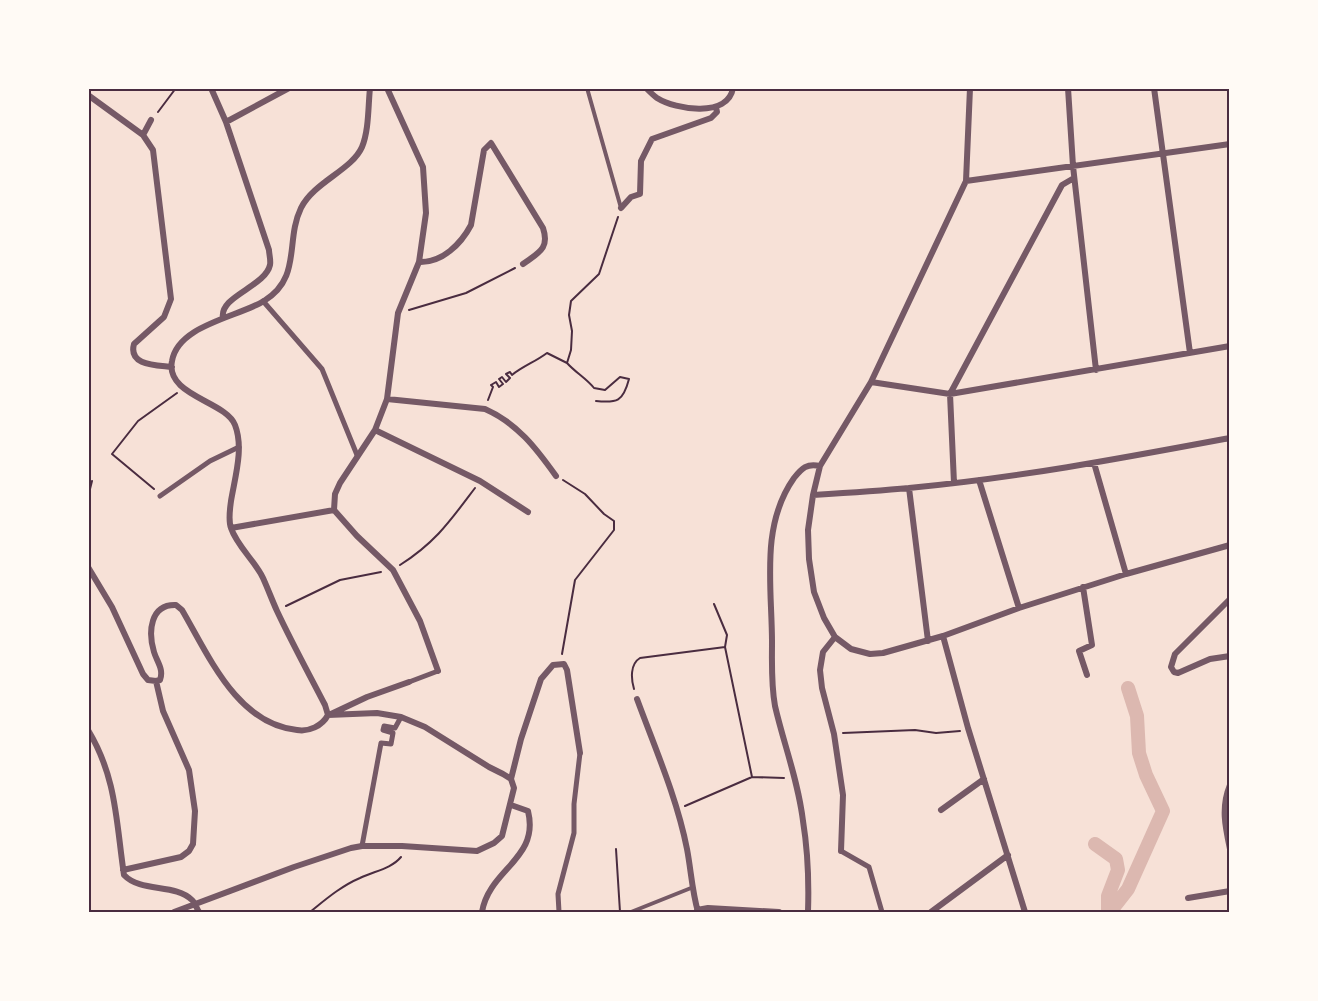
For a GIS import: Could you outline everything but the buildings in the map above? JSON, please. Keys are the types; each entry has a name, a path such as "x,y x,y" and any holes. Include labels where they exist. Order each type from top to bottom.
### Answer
{"street":[{"path":"211,88 226,122 269,250 270,265 257,282 227,304 222,313 223,318"},
{"path":"226,122 289,88"},
{"path":"88,567 112,607 143,674 148,680 159,680 162,672 154,652 151,632 152,618 164,606 176,606 182,610 222,678 235,694 259,716 277,727 301,731 325,722 328,715 325,705 276,610 262,576 231,528 230,512 240,447 238,431 227,413 184,389 175,378 172,360 180,343 188,336 263,301 279,288 288,275 294,231 302,208 314,191 356,158 362,147 370,88"},
{"path":"328,715 367,697 438,671 420,621 393,570 357,536 334,510 335,494 340,483 375,430 387,399 398,313 419,262 426,213 423,167 387,88"},
{"path":"646,88 658,99 691,108 716,107 725,103 732,95 733,88"},
{"path":"970,88 966,181 871,382 820,466 808,530 814,592 824,618 835,637 851,649 870,654 883,653 943,636 1019,608 1126,574 1230,545"},
{"path":"1068,88 1074,178 1096,370"},
{"path":"1154,88 1190,353"},
{"path":"88,95 101,102 143,135 153,150 171,299 170,307 164,317 134,344 133,353 144,363 172,367"},
{"path":"621,208 631,197 640,194 641,161 652,140 711,118 715,115 716,107"},
{"path":"143,135 152,120"},
{"path":"419,262 426,262 444,255 459,244 466,234 471,225 484,150 491,143 538,218 546,238 542,251 523,264"},
{"path":"966,181 1230,144"},
{"path":"954,483 950,394 1062,185 1074,178"},
{"path":"263,301 322,369 357,455"},
{"path":"871,382 950,394 1230,346"},
{"path":"387,399 485,409 512,424 532,442 556,476"},
{"path":"375,430 480,481 528,512"},
{"path":"813,495 979,480 1094,463 1230,438"},
{"path":"160,496 210,461 240,447"},
{"path":"1094,463 1126,574"},
{"path":"808,912 809,862 796,778 776,706 771,674 771,545 775,518 788,488 801,469 812,464 820,466"},
{"path":"979,480 1019,608"},
{"path":"909,488 928,640"},
{"path":"231,528 334,510"},
{"path":"1083,588 1092,645 1079,651 1087,675"},
{"path":"1230,599 1175,654 1171,667 1178,674 1210,659 1230,656"},
{"path":"943,636 968,728 1025,912"},
{"path":"835,637 823,652 820,663 822,688 834,734 843,795 841,851 869,867 882,912"},
{"path":"174,912 294,867 362,846 477,851 494,843 502,836 511,806 514,788 511,779 541,679 553,665 561,663 566,666 567,670 580,753 574,804 574,833 558,894 560,912"},
{"path":"123,870 181,857 189,851 193,844 195,811 189,770 163,711 156,681"},
{"path":"637,699 676,810 687,849 691,888 698,911 708,908 779,912"},
{"path":"328,715 377,713 400,717 426,727 511,779"},
{"path":"362,846 381,743 391,744 393,733 383,730 384,726 395,728 400,717"},
{"path":"88,730 107,770 114,798 123,870 128,880 183,895 192,900 199,912"},
{"path":"941,810 984,779"},
{"path":"1230,785 1224,802 1230,849"},
{"path":"482,912 486,895 493,884 526,846 529,827 528,811 511,806"},
{"path":"932,912 1008,855"},
{"path":"1188,898 1230,891"}],"lane":[{"path":"587,88 621,208"},
{"path":"631,912 691,888"}],"path":[{"path":"152,120 176,88"},
{"path":"567,363 571,350 572,331 568,315 571,301 599,274 621,208"},
{"path":"398,313 466,293 523,264"},
{"path":"485,409 493,387 491,385 496,382 499,387 503,384 499,379 502,377 506,382 510,378 506,374 510,372 512,375 520,368 534,364 546,354 567,363 577,374 586,378 594,388 605,390 620,377 629,379 627,390 616,401 608,404 596,401"},
{"path":"160,496 112,454 138,421 166,399 184,389"},
{"path":"556,476 585,494 614,521 614,530 575,580 561,663"},
{"path":"88,497 92,481"},
{"path":"714,604 727,635 725,647 752,777"},
{"path":"637,699 632,679 636,660 725,647"},
{"path":"834,734 915,730 950,733 968,728"},
{"path":"676,810 752,777 796,778"},
{"path":"310,912 359,878 388,867 400,859 402,846"},
{"path":"616,849 620,912"}],"waterway":[{"path":"1110,912 1128,889 1163,811 1146,775 1139,753 1137,716 1128,688"},
{"path":"1095,844 1116,859 1118,870 1108,896 1108,912"}]}
